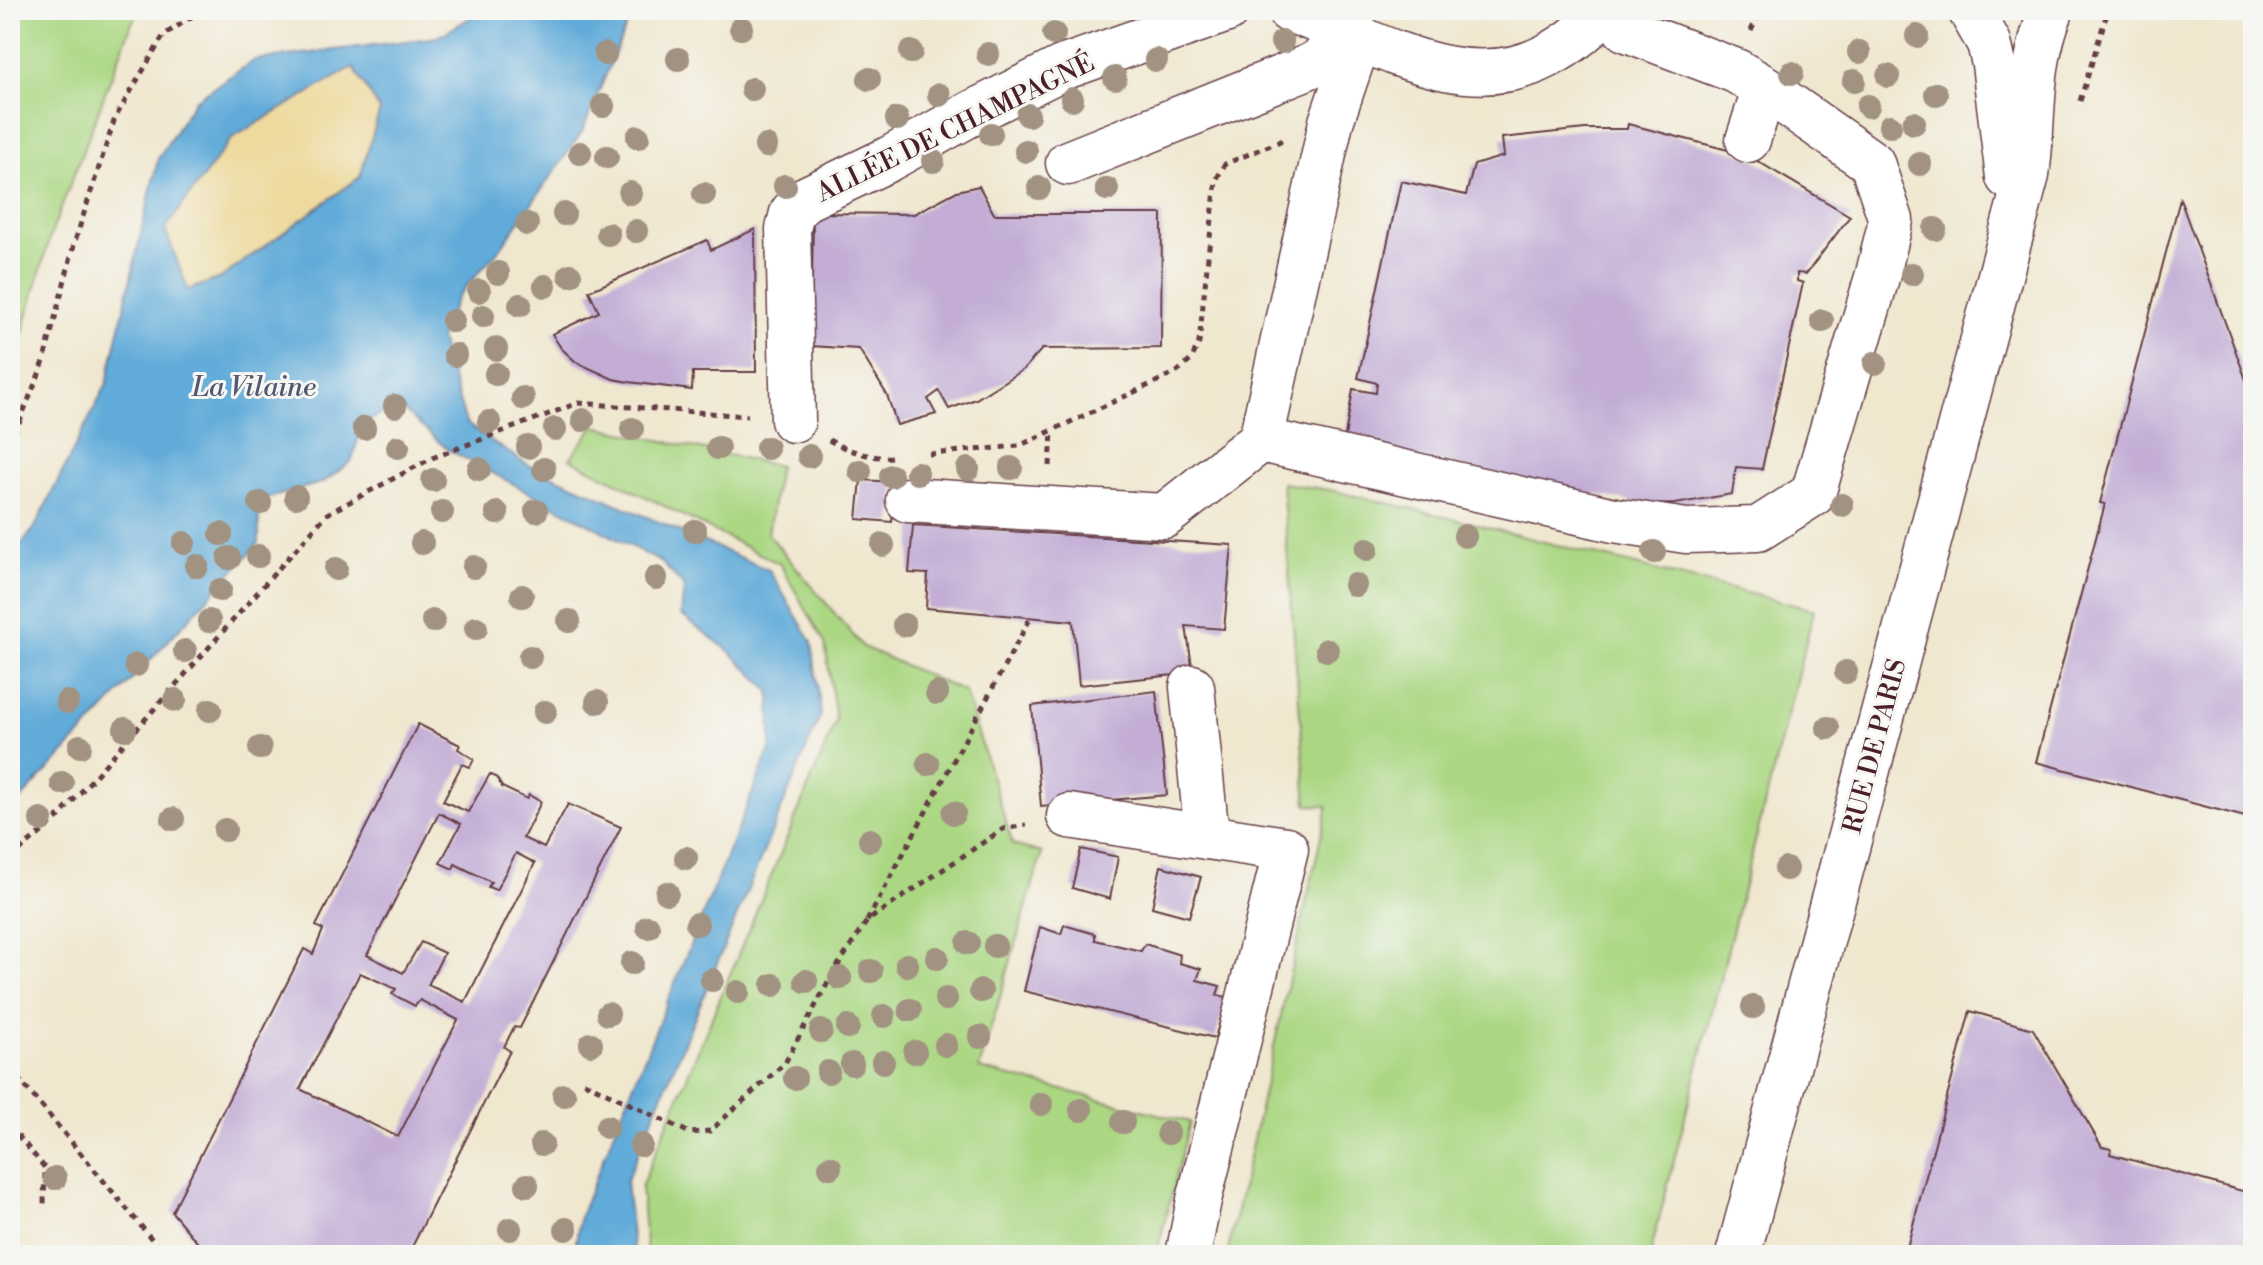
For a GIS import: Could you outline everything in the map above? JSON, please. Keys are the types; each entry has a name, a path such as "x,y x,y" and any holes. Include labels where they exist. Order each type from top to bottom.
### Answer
{"main road":[{"name":"ALLÉE DE CHAMPAGNÉ","path":"793,420 788,229 792,213 803,200 887,160 1062,68 1227,10"},
{"path":"1261,440 1614,520 1686,531 1758,529 1813,494 1891,220 1872,163 1736,71 1614,19 1595,21 1562,48 1528,66 1494,73 1462,72 1411,59 1289,10"},
{"name":"RUE DE PARIS","path":"1970,10 1989,43 1994,64 2008,174 2010,237"},
{"path":"1978,10 2008,18 2030,17 2052,11"},
{"name":"RUE DE PARIS","path":"1738,1255 2027,175 2032,140 2032,82 2037,54 2052,11"},
{"path":"908,500 1164,516 1261,440 1331,122 1360,37"},
{"path":"1068,163 1310,66 1360,37"},
{"path":"1748,140 1765,88"},
{"path":"1192,687 1207,837"},
{"path":"1069,816 1286,849 1188,1255"}],"path":[{"path":"10,445 43,364 75,241 115,118 164,35 202,10"},
{"path":"928,454 1019,446 1177,372 1191,360 1199,343 1216,180 1220,172 1225,164 1331,122"},
{"path":"10,859 56,820 327,514 432,458 578,403 793,420 840,447 883,458 898,457"},
{"path":"584,1082 690,1133 710,1131 785,1063 833,973 867,921 1031,617"},
{"path":"867,921 1003,829 1069,816"},
{"path":"10,1068 165,1255"},
{"path":"10,1126 45,1168 44,1204"}],"green space":[{"path":"10,10 141,10 132,23 50,237 10,376"},
{"path":"594,426 779,466 768,534 863,647 965,692 1013,845 1042,853 979,1069 1190,1122 1156,1255 647,1255 641,1187 836,721 825,643 780,564 570,459"},
{"path":"1282,483 1330,490 1430,513 1814,610 1650,1255 1227,1255 1328,806 1307,805"}],"sand":[{"path":"353,67 380,110 360,177 221,278 188,290 164,229 232,138"}],"water":[{"name":"La Vilaine","path":"483,10 633,10 582,132 500,249 457,297 440,339 466,423 530,466 769,570 812,642 821,714 626,1182 634,1255 574,1255 580,1216 771,747 770,691 729,651 681,615 684,586 661,562 447,449 396,404 363,425 351,462 324,482 259,501 259,543 10,811 10,557 34,529 107,383 158,159 195,100 255,60 438,37","holes":["353,67 380,110 360,177 221,278 188,290 165,229 232,138"]}],"building":[{"path":"1628,124 1747,155 1850,216 1806,274 1797,273 1797,281 1803,283 1762,469 1736,467 1732,494 1675,504 1646,505 1344,442 1353,389 1376,393 1377,383 1358,378 1401,181 1466,195 1474,165 1504,156 1502,138 1585,129 1627,129"},
{"path":"979,186 994,214 1162,214 1161,348 1042,349 1024,369 976,399 949,409 939,391 928,399 936,414 897,425 887,395 859,349 811,346 813,213 914,214 957,191"},
{"path":"2180,199 2253,399 2253,803 2249,818 2036,762 2105,504 2100,503"},
{"path":"755,229 756,372 693,372 692,390 629,382 613,379 576,362 552,334 599,312 589,291 707,240 711,250"},
{"path":"861,480 895,482 892,522 857,519"},
{"path":"913,525 1232,545 1224,629 1186,626 1193,673 1079,685 1073,621 926,608 928,574 909,573"},
{"path":"1156,691 1167,795 1041,806 1032,706"},
{"path":"418,724 460,745 458,749 474,759 470,767 462,764 443,801 468,812 490,774 497,778 502,787 541,802 523,838 544,848 568,804 621,827 520,1028 514,1027 504,1047 510,1051 408,1255 192,1255 201,1247 172,1212 304,949 313,954 323,930 316,926","holes":["439,813 461,824 440,863 453,869 455,864 491,882 488,887 496,890 516,853 535,863 465,1002 428,985 444,953 421,942 403,973 367,955","360,973 396,989 392,994 415,1006 420,1000 458,1020 398,1137 300,1089"]},
{"path":"1081,849 1118,857 1110,899 1072,888"},
{"path":"1161,866 1201,877 1189,917 1152,907"},
{"path":"1064,925 1095,934 1095,940 1141,951 1145,944 1180,955 1179,963 1201,969 1197,980 1220,986 1217,995 1227,997 1215,1038 1024,991 1040,927 1061,934"},
{"path":"1970,1011 2033,1029 2102,1147 2111,1149 2110,1154 2253,1194 2253,1255 1905,1255"}]}
